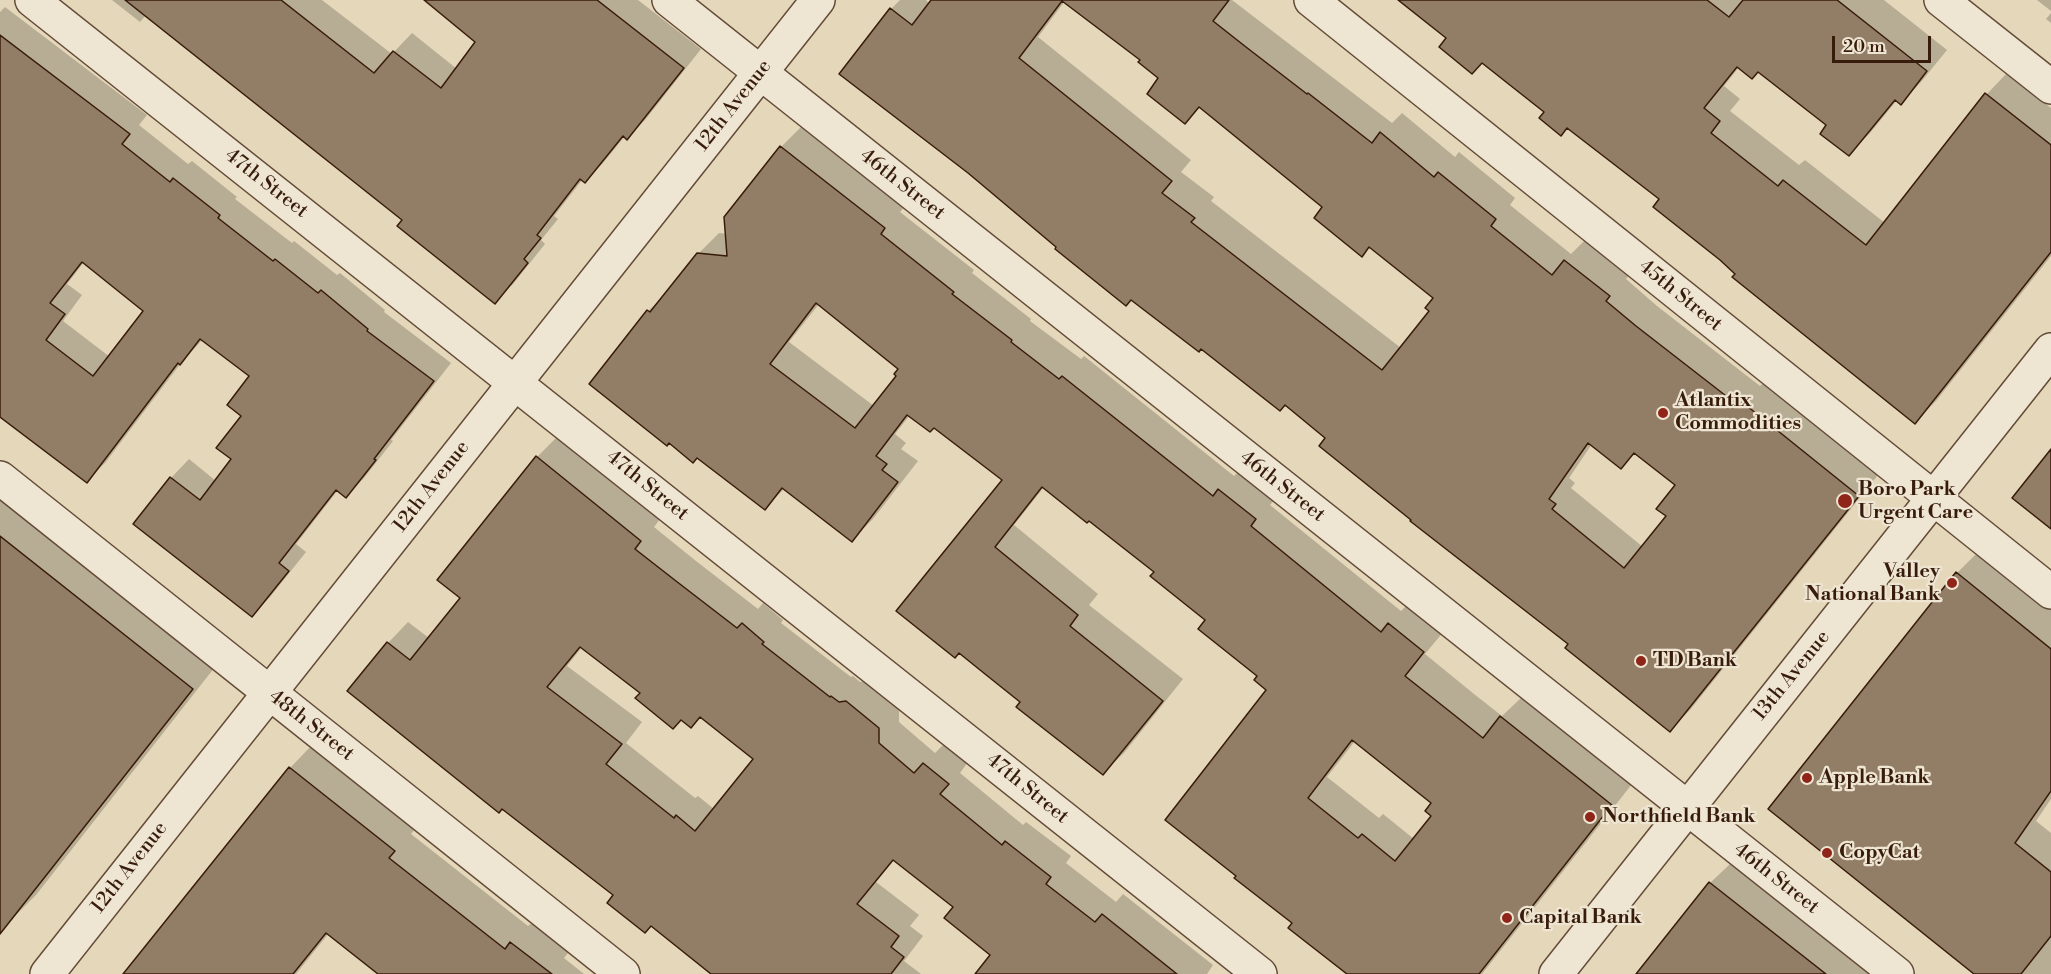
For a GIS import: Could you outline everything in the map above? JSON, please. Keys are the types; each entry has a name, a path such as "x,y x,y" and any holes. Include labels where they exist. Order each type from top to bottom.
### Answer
{"street":[{"name":"47th Street","path":"32,0 1260,974"},
{"name":"46th Street","path":"669,0 1897,974"},
{"name":"12th Avenue","path":"46,974 818,0"},
{"name":"45th Street","path":"1311,0 2051,592"},
{"path":"1941,0 2051,87"},
{"name":"13th Avenue","path":"1556,974 2051,350"},
{"name":"48th Street","path":"0,478 623,974"}],"building":[{"path":"125,0 281,0 374,73 393,51 441,88 475,42 424,0 597,0 684,68 627,140 623,136 585,183 580,179 537,235 541,238 524,259 528,263 495,304 397,226 402,220"},
{"path":"931,0 1229,0 1213,21 1246,47 1372,143 1380,132 1434,177 1438,172 1496,219 1491,226 1552,275 1564,260 1610,296 1606,301 1636,326 1739,406 1742,402 1859,496 1670,732 1565,648 1568,644 1410,521 1319,446 1325,438 1285,405 1280,411 1201,349 1199,352 1131,300 1126,306 1055,249 1056,247 968,173 839,74 890,8 912,25","holes":["1062,1 1140,60 1138,62 1158,78 1147,94 1185,124 1199,107 1322,207 1314,218 1362,257 1369,247 1433,298 1425,308 1429,311 1382,370 1191,222 1195,218 1162,193 1172,181 1019,58","1588,443 1621,469 1634,453 1675,485 1656,509 1666,516 1624,568 1552,509 1556,504 1549,499"]},
{"path":"1398,0 1707,0 1729,17 1743,0 1837,0 1927,71 1901,105 1895,100 1849,156 1820,134 1826,125 1758,72 1752,79 1737,67 1704,108 1720,121 1711,133 1778,186 1783,180 1866,245 1985,93 2051,145 2051,252 1915,424 1732,277 1735,274 1720,260 1653,207 1659,199 1567,128 1561,136 1539,118 1544,112 1482,63 1472,74 1439,47 1446,38"},
{"path":"0,35 130,134 122,144 170,182 173,178 220,215 218,218 273,261 275,259 318,293 321,290 368,329 367,331 434,381 346,498 336,490 279,563 289,571 252,617 133,524 170,477 200,500 231,459 216,448 241,416 227,405 249,376 200,339 180,365 178,363 87,483 0,417","holes":["82,262 143,311 93,376 46,340 65,314 50,303"]},
{"path":"780,146 885,228 881,234 954,292 952,294 1012,340 1011,342 1059,379 1062,376 1213,496 1218,489 1256,519 1251,526 1381,632 1388,623 1424,652 1405,676 1483,738 1500,716 1612,805 1479,974 1347,974 1288,928 1292,923 1165,820 1266,690 1254,680 1257,676 1198,629 1205,620 1150,576 1154,572 1042,487 995,547 1078,615 1070,626 1163,701 1103,775 1016,707 1020,702 959,653 955,658 896,611 1002,480 934,428 930,432 907,415 876,456 887,464 882,470 898,482 852,542 782,488 765,510 697,458 693,463 669,443 667,446 589,384 647,310 650,312 697,253 727,256 724,217","holes":["816,303 898,369 894,374 896,376 855,428 770,364","1352,740 1431,803 1425,811 1431,816 1395,861 1362,834 1358,838 1308,798"]},
{"path":"2051,449 2051,529 2012,498"},
{"path":"536,456 641,541 635,549 737,628 742,623 764,642 762,644 830,697 839,702 846,701 879,728 879,743 914,773 923,763 949,784 940,794 1002,845 1005,841 1051,877 1046,884 1095,922 1102,914 1177,974 975,974 990,955 944,918 953,907 893,860 857,904 899,936 891,947 904,957 891,974 711,974 651,926 645,933 607,903 613,895 502,809 499,813 347,691 387,642 410,660 460,598 437,580","holes":["580,647 640,693 635,698 673,729 681,720 691,728 700,717 753,759 695,831 676,815 674,818 606,764 622,744 547,687"]},
{"path":"0,536 193,689 0,934"},
{"path":"1956,572 2051,649 2051,791 2015,843 2051,872 2051,936 2021,974 1974,974 1768,809"},
{"path":"289,767 395,851 389,858 505,949 510,942 552,974 378,974 326,933 293,974 123,974"},
{"path":"1709,882 1826,974 1636,974"}],"place":[{"name":"Atlantix Commodities","path":"1663,413"},
{"name":"Boro Park Urgent Care","path":"1845,501"},
{"name":"Valley National Bank","path":"1952,583"},
{"name":"TD Bank","path":"1641,661"},
{"name":"Apple Bank","path":"1807,778"},
{"name":"Northfield Bank","path":"1590,817"},
{"name":"CopyCat","path":"1827,853"},
{"name":"Capital Bank","path":"1507,918"}]}
